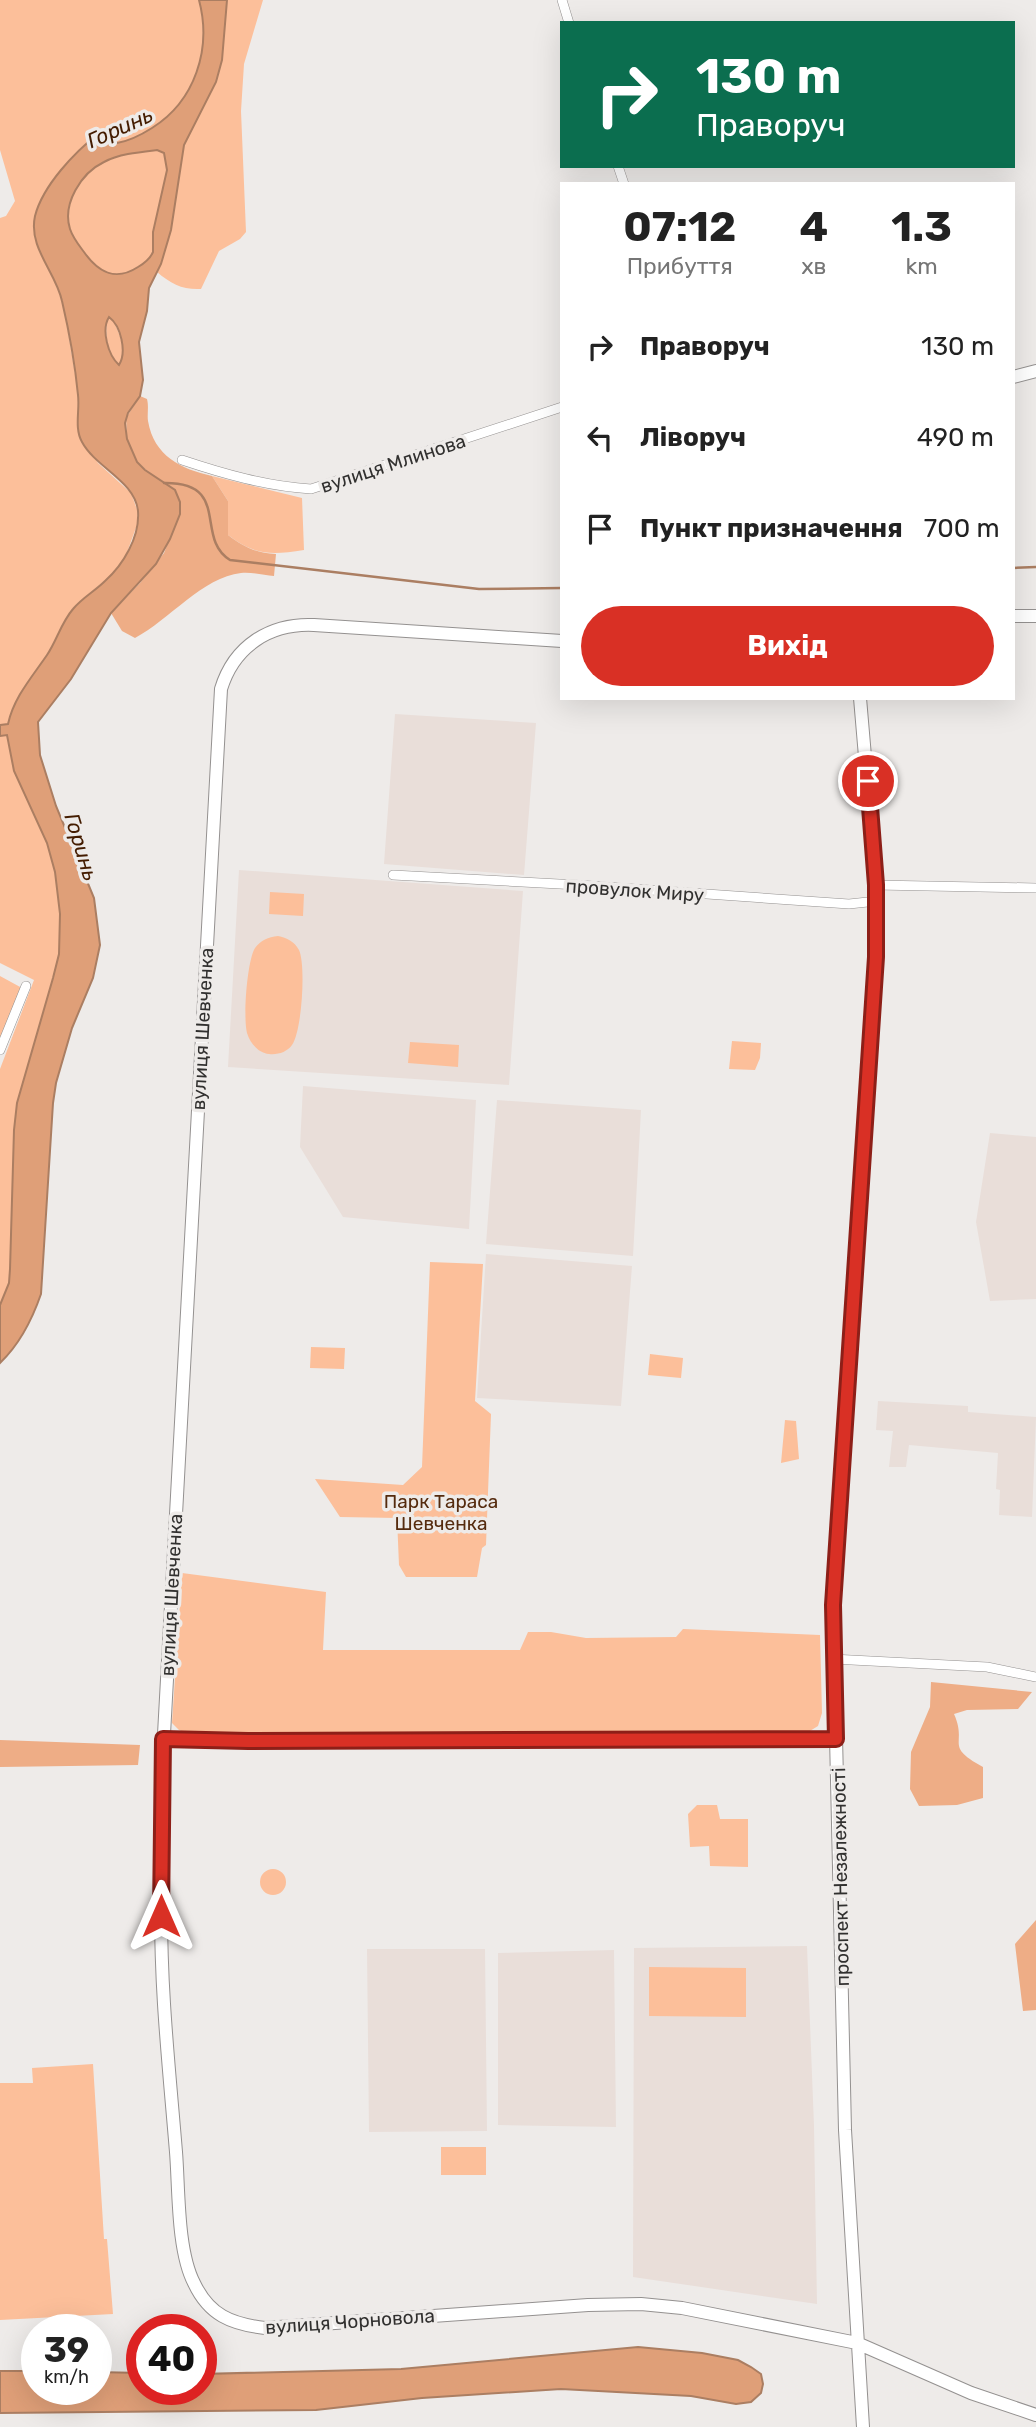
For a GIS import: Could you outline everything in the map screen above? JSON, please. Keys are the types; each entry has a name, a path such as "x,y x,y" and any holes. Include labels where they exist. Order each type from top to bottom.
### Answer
{"street":[{"path":"562,0 568,21"},
{"path":"1015,376 1036,371"},
{"name":"вулиця Млинова","path":"182,460 224,474 280,487 311,489 560,408"},
{"path":"1015,616 1036,616"},
{"name":"вулиця Шевченка","path":"163,1739 218,719 225,676 238,655 258,638 277,629 299,625 560,641"},
{"name":"проспект Незалежності","path":"860,700 877,901 876,957 833,1592 832,1659 845,2130 863,2427"},
{"name":"провулок Миру","path":"393,875 849,904 877,901"},
{"path":"876,885 1036,888"},
{"path":"0,1050 26,986"},
{"path":"832,1659 987,1667 1036,1677"},
{"path":"163,1739 836,1739"},
{"name":"вулиця Чорновола","path":"163,1739 163,1968 179,2192 188,2271 201,2296 212,2309 226,2319 244,2326 265,2328 587,2305 662,2305 857,2343 971,2393 1036,2415"}],"shaded area":[{"path":"199,0 227,0 222,60 216,82 184,145 171,230 161,264 149,288 147,311 139,342 143,380 140,396 128,413 125,423 127,439 137,462 175,490 180,502 180,514 156,564 111,613 71,679 38,722 40,755 56,806 94,898 100,945 93,978 72,1028 56,1083 41,1294 25,1331 0,1363 0,1305 9,1283 10,1269 17,1103 59,954 60,914 55,872 47,843 14,771 7,735 0,736 0,725 8,724 19,696 69,614 112,574 124,559 138,521 138,511 130,491 96,460 80,437 77,383 67,324 59,290 35,239 35,216 52,181 99,133 115,132 114,140 117,143 130,139 152,128 179,104 189,89 201,55 202,18","holes":["157,150 164,153 167,170 153,232 153,252 145,262 130,271 122,274 108,273 89,259 73,235 68,219 71,200 81,181 104,162 123,155","109,317 117,326 122,340 119,365 107,342"]},
{"path":"140,396 147,399 151,433 163,452 180,465 212,476 228,501 228,535 250,549 276,554 274,576 241,573 213,582 135,638 122,631 111,613 164,553 180,513 153,476 137,462 127,439 126,418"},
{"path":"395,714 536,723 524,875 384,864"},
{"path":"239,870 523,891 509,1085 228,1067"},
{"path":"303,1086 476,1100 469,1229 343,1217 300,1147"},
{"path":"497,1100 641,1110 633,1256 486,1244"},
{"path":"990,1133 1036,1137 1036,1299 990,1301 976,1222"},
{"path":"486,1254 632,1266 621,1406 477,1398"},
{"path":"878,1401 968,1406 968,1412 1036,1417 1032,1517 999,1515 1000,1490 996,1489 998,1453 909,1445 906,1467 889,1467 893,1431 876,1430"},
{"path":"931,1682 1032,1692 1018,1709 967,1710 954,1714 958,1724 960,1749 983,1767 983,1798 957,1805 919,1806 910,1789 911,1752 930,1707"},
{"path":"0,1740 140,1745 138,1765 0,1767"},
{"path":"1036,1920 1036,2010 1023,2011 1015,1944"},
{"path":"807,1946 817,2304 633,2277 634,1948"},
{"path":"367,1949 485,1949 487,2131 369,2132"},
{"path":"614,1950 616,2127 498,2125 498,1953"},
{"path":"638,2347 702,2353 738,2360 761,2374 763,2384 761,2393 751,2402 736,2404 691,2396 561,2389 422,2398 316,2410 0,2413 0,2371 21,2371 21,2405 112,2405 112,2372 126,2373 126,2405 217,2405 217,2374 401,2369"}],"green space":[{"path":"0,0 199,0 203,37 196,72 180,104 152,128 130,139 117,143 114,140 115,134 110,131 99,133 91,139 53,179 36,215 37,242 63,301 79,398 78,431 98,463 131,493 138,512 137,525 125,558 116,571 74,607 49,652 23,689 8,724 0,725 0,218 6,216 15,201 0,150"},
{"path":"227,0 263,0 244,64 241,111 246,232 240,239 219,251 201,289 188,288 172,283 157,272 171,230 184,145 216,82 222,60"},
{"path":"157,150 164,153 167,170 153,232 153,252 145,262 130,271 122,274 108,273 89,259 73,235 68,219 71,200 81,181 104,162 123,155"},
{"path":"108,318 112,318 122,342 123,354 119,365 108,343"},
{"path":"212,476 302,498 304,550 264,552 247,547 228,535 228,501"},
{"path":"7,735 14,771 47,843 55,871 60,914 59,954 17,1103 9,1283 0,1305 0,1069 34,980 0,963 0,736"},
{"path":"270,892 304,894 303,916 269,914"},
{"path":"278,936 290,940 299,950 302,998 292,1045 288,1050 269,1054 255,1047 247,1033 246,990 255,948 265,939"},
{"path":"0,976 22,988 0,1043"},
{"path":"732,1041 761,1043 760,1058 755,1070 729,1069"},
{"path":"410,1042 459,1045 458,1067 408,1063"},
{"name":"Парк Тараса Шевченка","path":"430,1262 483,1264 475,1401 491,1414 486,1545 482,1548 477,1577 406,1577 399,1565 397,1518 340,1517 315,1479 403,1485 422,1467"},
{"path":"311,1347 345,1348 344,1369 310,1368"},
{"path":"650,1354 683,1358 681,1378 648,1375"},
{"path":"785,1420 796,1421 799,1459 781,1463"},
{"path":"182,1573 326,1592 323,1650 520,1650 528,1632 551,1632 586,1638 676,1637 683,1629 820,1635 822,1713 818,1726 805,1734 190,1735 172,1723"},
{"path":"697,1805 717,1805 720,1819 748,1819 748,1867 710,1866 709,1846 690,1847 688,1814"},
{"path":"273,1869 282,1873 286,1882 282,1891 273,1895 264,1891 260,1882 264,1873"},
{"path":"649,1967 746,1968 746,2017 649,2016"},
{"path":"93,2064 104,2239 107,2239 113,2314 21,2314 21,2319 0,2320 0,2083 33,2083 32,2068"},
{"path":"441,2147 486,2147 486,2175 441,2175"}],"waterway":[{"path":"164,483 185,485 198,492 205,501 214,539 230,560 479,589 560,588"},
{"path":"1015,568 1036,567"}],"route":[{"path":"161,1916 163,1739 836,1739 832,1659 833,1605 876,957 877,907 868,781"}],"water label":[{"name":"Горинь","path":"120,128"},
{"name":"Горинь","path":"81,847"}]}
